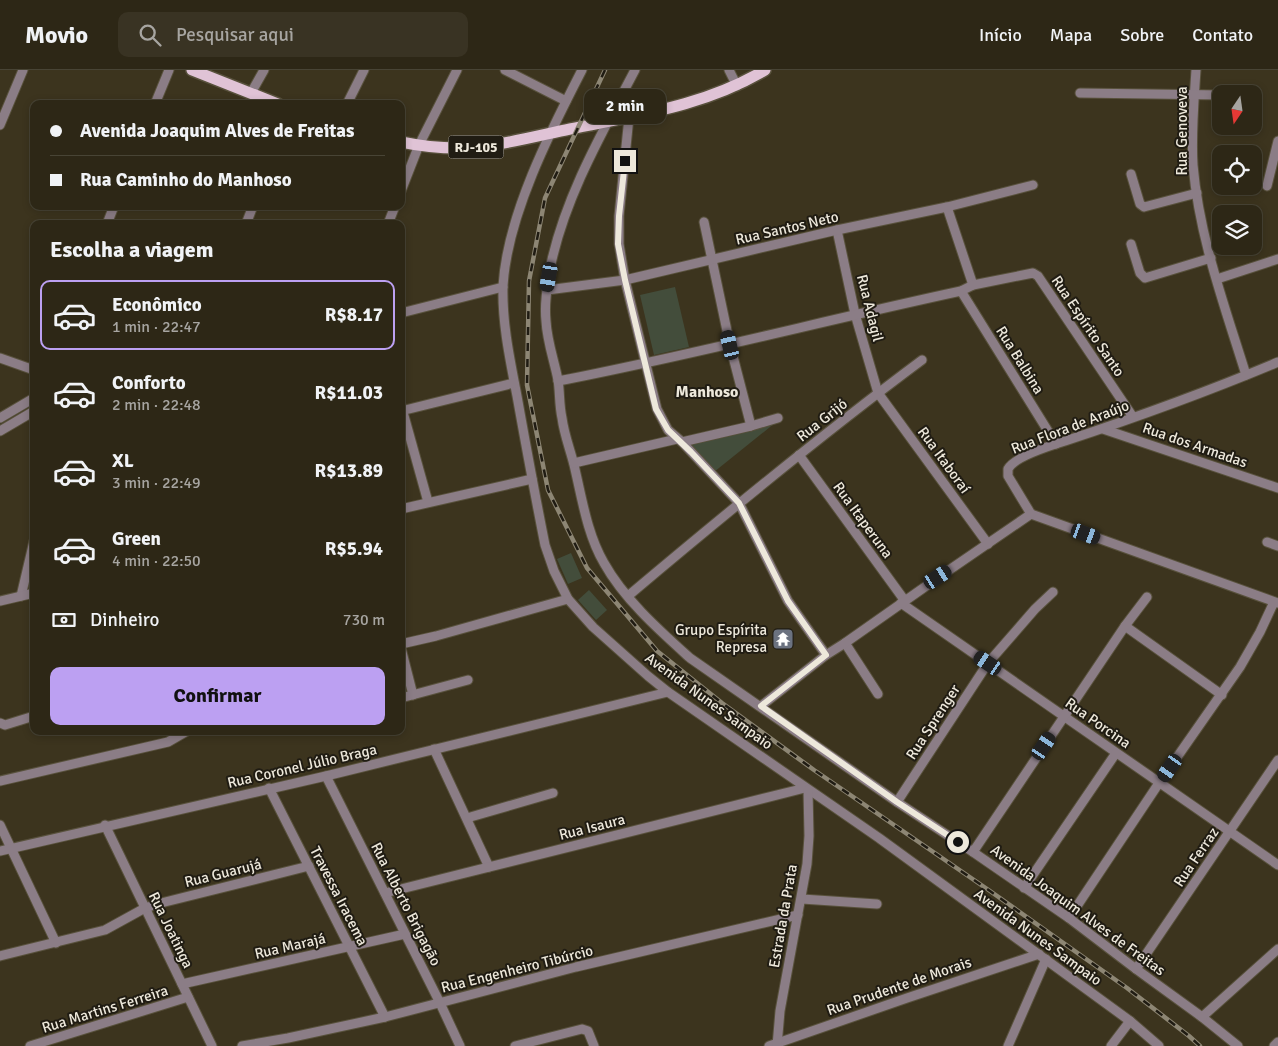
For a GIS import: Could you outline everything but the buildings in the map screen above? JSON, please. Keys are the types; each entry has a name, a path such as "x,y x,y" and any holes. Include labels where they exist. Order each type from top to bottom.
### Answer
{"main road":[{"path":"192,70 268,100"},
{"name":"RJ-105","path":"405,143 446,148 471,147 550,133 700,100 737,86 765,70"}],"street":[{"path":"0,126 23,70"},
{"path":"157,100 169,70"},
{"path":"251,93 264,70"},
{"path":"349,100 364,70"},
{"path":"405,181 419,145 457,70"},
{"path":"505,70 566,101"},
{"name":"Avenida Nunes Sampaio","path":"582,70 550,133 516,219 508,250 503,287 508,346 514,383 545,545 554,571 568,599 593,627 668,692 879,838 1130,1021 1159,1046"},
{"name":"Avenida Joaquim Alves de Freitas","path":"635,70 608,121 570,201 556,246 547,290 546,322 558,382 562,418 589,524 599,554 613,577 628,596 690,658 897,802 1069,918 1238,1046"},
{"path":"729,70 737,86"},
{"name":"Rua Genoveva","path":"1196,70 1192,155 1197,193 1211,258 1246,376"},
{"path":"1080,93 1212,95"},
{"path":"629,117 618,229 620,260 647,364 656,409 663,424 739,503 788,601 826,655"},
{"path":"1267,186 1278,141"},
{"path":"1131,174 1140,204 1144,207 1197,193"},
{"name":"Rua Santos Neto","path":"547,290 625,280 1033,185"},
{"path":"947,206 973,285"},
{"path":"704,222 730,345 750,426"},
{"name":"Rua Adagil","path":"837,230 856,314 878,392"},
{"path":"1131,244 1138,268 1141,275 1145,278 1211,258"},
{"path":"1217,279 1278,259"},
{"name":"Rua Espírito Santo","path":"558,382 730,345 856,314 961,291 973,285 1030,273 1038,276 1133,417"},
{"path":"405,312 503,287"},
{"name":"Rua Balbina","path":"961,291 1056,444"},
{"path":"0,358 30,369"},
{"name":"Rua Grijó","path":"628,596 739,503 878,392 922,360"},
{"name":"Rua Flora de Araújo","path":"1031,514 1010,480 1008,469 1014,461 1056,444 1246,376 1278,362"},
{"path":"405,408 514,383"},
{"name":"Rua Itaboraí","path":"878,392 988,544"},
{"path":"0,418 30,400"},
{"path":"0,430 30,413"},
{"path":"574,463 750,426 778,418"},
{"path":"405,420 428,502"},
{"name":"Rua dos Armadas","path":"1103,428 1278,488"},
{"name":"Rua Itaperuna","path":"800,455 903,602"},
{"path":"405,508 532,479"},
{"path":"761,706 826,655 1031,514 1276,602 1249,653 1222,695 1159,783 1069,918"},
{"path":"1267,542 1278,546"},
{"path":"21,596 30,558"},
{"name":"Rua Sprenger","path":"897,802 988,663 1035,609 1053,592"},
{"path":"0,601 30,594"},
{"path":"973,852 1147,596"},
{"path":"405,643 568,599"},
{"name":"Rua Porcina","path":"903,602 1278,865"},
{"path":"1125,626 1222,695"},
{"path":"845,643 878,694"},
{"path":"405,664 413,695"},
{"path":"405,697 468,680"},
{"name":"Rua Coronel Júlio Braga","path":"0,851 105,825 326,776 668,692"},
{"path":"0,723 5,725 30,717"},
{"path":"0,780 168,742 180,735"},
{"path":"434,748 489,867"},
{"path":"1024,888 1116,753"},
{"name":"Rua Ferraz","path":"1136,969 1278,760"},
{"name":"Rua Alberto Brigagão","path":"326,776 460,1046"},
{"name":"Travessa Iracema","path":"269,788 385,1018"},
{"name":"Rua Isaura","path":"385,893 806,789"},
{"name":"Estrada da Prata","path":"774,1045 802,898 809,836 806,789"},
{"path":"466,818 553,793"},
{"path":"0,825 56,944"},
{"name":"Rua Joatinga","path":"105,825 212,1046"},
{"name":"Rua Guarujá","path":"0,956 56,944 105,930 145,908 168,900 309,866"},
{"path":"802,898 876,904"},
{"name":"Rua Engenheiro Tibúrcio","path":"242,1046 385,1018 586,965 798,915"},
{"name":"Rua Marajá","path":"182,984 405,934"},
{"path":"1202,1017 1278,949"},
{"path":"1008,1046 1042,956"},
{"name":"Rua Prudente de Morais","path":"774,1045 907,998 1042,956"},
{"name":"Rua Martins Ferreira","path":"30,1046 188,997"},
{"path":"1111,1046 1130,1021"},
{"path":"515,1046 582,1029 588,1031 593,1044"}],"green space":[{"path":"675,287 689,347 654,355 640,295"},
{"path":"780,419 714,472 691,444"},
{"path":"571,553 582,578 568,584 557,559"},
{"path":"589,590 607,610 596,620 578,600"}],"railway":[{"path":"605,70 545,198 529,281 527,385 548,490 587,568 657,651 722,703 814,770 1127,988 1200,1046"}],"place":[{"name":"Grupo Espírita Represa","path":"783,639"}],"district":[{"name":"Manhoso","path":"707,392"}],"route":[{"path":"625,161 618,229 620,260 647,364 656,409 663,424 673,436 682,442 739,503 781,589 826,655 761,706 897,802 958,842"}]}
